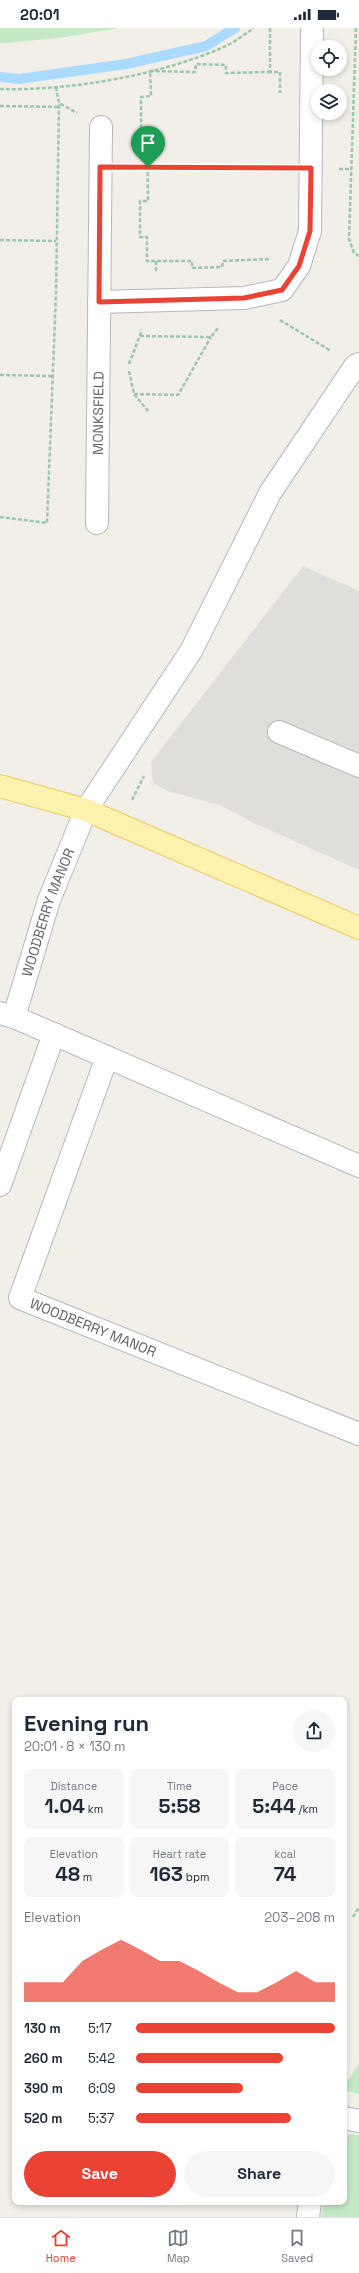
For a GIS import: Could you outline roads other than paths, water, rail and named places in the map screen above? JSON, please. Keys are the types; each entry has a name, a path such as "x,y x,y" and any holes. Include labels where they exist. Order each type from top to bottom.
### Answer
{"main road":[{"path":"0,786 86,810 359,928"}],"street":[{"path":"99,302 244,298 282,290 299,266 310,231 312,28"},
{"name":"MONKSFIELD","path":"97,523 101,127"},
{"name":"WOODBERRY MANOR","path":"359,364 355,366 270,493 191,651 86,810 50,900 7,1015 359,1166"},
{"path":"279,732 359,766"},
{"path":"0,1185 54,1034"},
{"name":"WOODBERRY MANOR","path":"107,1057 20,1298 359,1434"},
{"path":"347,2119 359,2121"},
{"path":"308,2217 310,2205"}],"waterway":[{"path":"0,77 19,79 126,64 206,46 235,28"}]}
